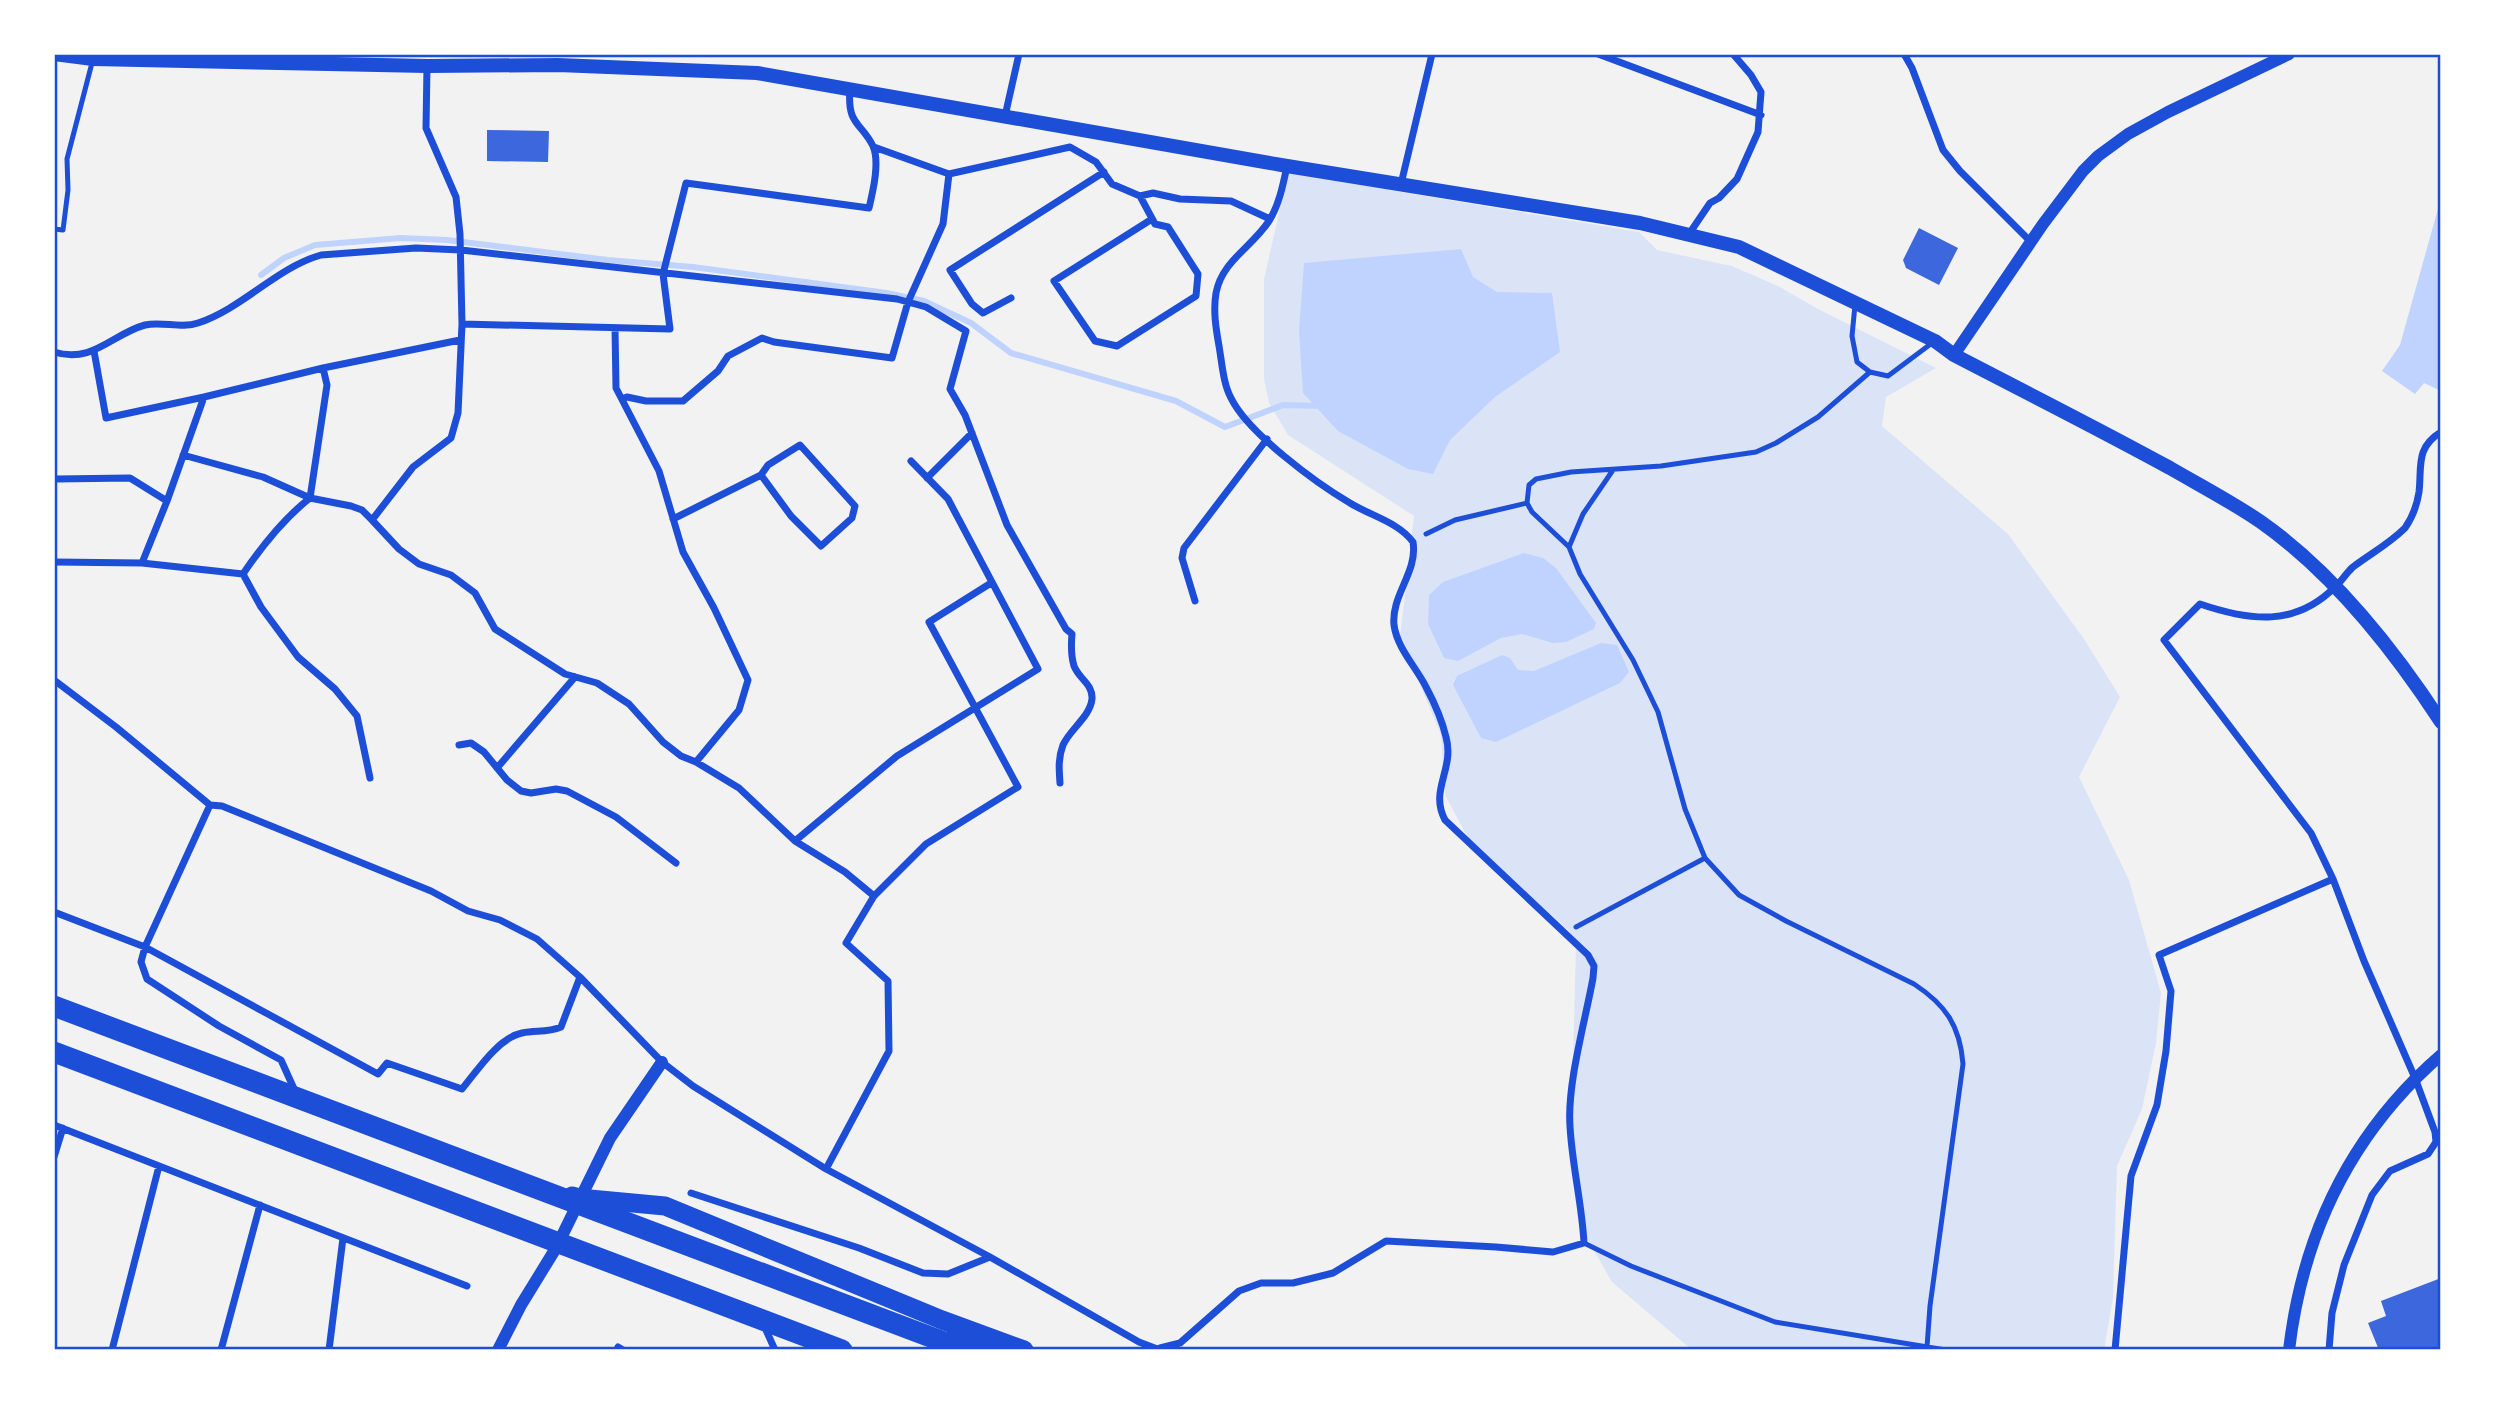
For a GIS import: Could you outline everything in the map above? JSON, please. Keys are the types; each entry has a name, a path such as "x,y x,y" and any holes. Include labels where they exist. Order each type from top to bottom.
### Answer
{"highway":[{"path":"54,999 579,1198 665,1206 942,1320 1024,1350"},
{"path":"54,1006 965,1350"},
{"path":"54,1054 819,1350"},
{"path":"54,1054 842,1350"},
{"path":"923,1334 989,1350"}],"main road":[{"path":"54,54 93,59 427,66 623,61 757,73 1287,166 1640,223 1739,247 1935,341 1954,355 2134,448 2262,523 2335,588 2390,650 2441,722"}],"street":[{"path":"1005,116 1019,54"},
{"path":"1401,184 1432,54"},
{"path":"1598,54 1761,115"},
{"path":"1688,235 1710,203 1719,198 1737,179 1758,132 1761,92 1733,54"},
{"path":"1904,54 1913,68 1943,150 2031,242"},
{"path":"1954,355 2031,242 2083,171 2098,156 2128,134 2168,112 2274,58 2289,54"},
{"path":"372,520 413,467 451,438 458,412 462,324 460,234 456,197 426,128 427,66"},
{"path":"850,90 849,105 855,124 874,148 949,174 1070,147 1096,162 1112,184 1140,195 1153,192 1180,199 1231,201 1270,219"},
{"path":"462,324 670,328 663,274 686,183 869,208 876,181 874,148"},
{"path":"54,680 210,805 222,806 430,891 468,911 500,920 537,939 580,977 662,1062 694,1086 826,1169 990,1257 1139,1342 1160,1349 1180,1343 1239,1291 1261,1283 1293,1283 1333,1273 1385,1241 1553,1252 1584,1243 1583,1212 1570,1127 1570,1099 1594,966 1588,955 1445,820 1439,807 1439,794 1449,761 1446,734 1426,687 1398,640 1395,626 1396,602 1412,562 1413,542 1401,529 1351,504 1307,474 1252,426 1231,398 1225,379 1214,322 1215,296 1230,262 1270,219 1282,190 1287,166"},
{"path":"1011,298 984,313 972,304 950,270 1104,173"},
{"path":"622,399 627,397 646,401 683,401 718,371 728,356 762,338 774,342 892,358 908,302 943,224 949,174"},
{"path":"1140,195 1155,224 1168,227 1198,274 1196,296 1117,346 1095,341 1054,281 1152,219"},
{"path":"54,352 65,356 94,351 145,325 195,325 229,310 293,267 321,255 416,248 461,248 908,302 926,307 966,331 950,389 965,415 1007,525 1060,620 1072,634 1071,649 1075,669 1088,684 1092,698 1088,710 1064,743 1059,759 1060,783"},
{"path":"615,328 616,388 659,471 683,552 714,608 748,680 739,710 696,762"},
{"path":"94,351 106,418 323,368 460,340"},
{"path":"243,574 293,511 310,498 327,385 323,368"},
{"path":"142,563 204,397"},
{"path":"2329,1350 2332,1313 2344,1265 2372,1195 2390,1171 2428,1154 2436,1142 2435,1132 2333,879 2311,833 2164,640 2200,604 2252,618 2277,617 2300,612 2335,588 2350,569 2405,528 2419,491 2418,470 2424,451 2427,444 2441,432"},
{"path":"927,478 972,433"},
{"path":"1195,601 1182,558 1184,548 1267,439"},
{"path":"673,519 761,475 768,465 800,445 855,506 852,518 821,545 792,516 761,475"},
{"path":"183,455 263,477 310,498 362,510 399,548 419,564 451,575 475,593 495,629 565,674 597,683 629,704 663,742 681,756 739,788 795,841 845,872 874,896"},
{"path":"795,841 897,756 1038,669 948,499 911,461"},
{"path":"54,477 130,478 167,501"},
{"path":"54,562 142,563 243,574"},
{"path":"243,574 261,607 298,657 335,689 357,716 370,778"},
{"path":"826,1169 889,1051 888,981 846,943 874,896 926,844 1018,787 929,622 991,583"},
{"path":"497,768 575,677"},
{"path":"459,745 471,743 484,752 521,792 556,789 616,817 676,863"},
{"path":"210,805 145,947 141,962 147,979 219,1026 281,1059 295,1091"},
{"path":"2115,1350 2131,1176 2157,1105 2166,1051 2171,991 2159,956 2333,879"},
{"path":"54,912 145,947 378,1074 387,1063 462,1090 492,1052 512,1037 522,1032 550,1032 561,1027 580,977"},
{"path":"2289,1350 2293,1316 2310,1248 2334,1188 2378,1119 2414,1078 2441,1055"},
{"path":"498,1350 521,1305 556,1248 610,1138 662,1062"},
{"path":"54,1157 58,1126 467,1286"},
{"path":"112,1350 159,1166"},
{"path":"691,1193 859,1248 923,1273 948,1274 990,1257"},
{"path":"221,1350 260,1205"},
{"path":"329,1350 343,1238"},
{"path":"766,1329 775,1350"}],"lane":[{"path":"54,229 63,230 68,190 67,159 93,59"},
{"path":"1855,302 1852,337 1857,362 1870,372 1888,376 1935,341"},
{"path":"1870,372 1818,417 1756,452 1613,470 1571,472 1536,479 1529,485 1527,503 1532,512 1569,547 1580,573 1633,660 1658,712 1685,809 1705,858 1740,895 1933,996 1955,1026 1963,1064 1930,1306 1927,1347"},
{"path":"1569,547 1583,514 1613,470"},
{"path":"1426,534 1455,520 1527,503"},
{"path":"1576,927 1705,858"},
{"path":"1584,1243 1631,1266 1776,1322 1946,1350"},
{"path":"2019,1350 2067,1350"}],"shaded area":[{"path":"1288,173 1639,232 1657,250 1732,266 1778,286 1936,368 1886,397 1882,426 2008,534 2084,639 2120,697 2079,777 2129,880 2161,993 2156,1043 2142,1109 2117,1166 2113,1298 2104,1350 1692,1350 1612,1282 1585,1235 1571,1143 1576,944 1569,931 1469,840 1445,795 1441,735 1400,637 1414,516 1288,435 1269,403 1264,379 1264,279"}],"water":[{"path":"2441,198 2441,391 2424,383 2415,394 2382,371 2400,345"},
{"path":"1461,249 1473,277 1497,292 1552,293 1560,352 1495,397 1450,440 1433,474 1408,469 1338,431 1303,393 1299,331 1304,263"},
{"path":"1524,553 1543,558 1556,568 1596,623 1594,629 1566,642 1553,643 1522,634 1501,638 1458,661 1444,658 1428,624 1429,595 1443,582"},
{"path":"1601,643 1617,645 1629,672 1620,683 1496,742 1481,738 1453,685 1457,676 1502,655 1510,658 1518,670 1534,671"}],"building":[{"path":"487,130 549,131 548,162 487,161"},
{"path":"1919,228 1958,248 1939,285 1906,268 1903,260"},
{"path":"2441,1278 2441,1350 2379,1350 2368,1323 2386,1316 2381,1301"}],"waterway":[{"path":"261,275 284,258 315,245 401,238 447,240 608,260 693,267 887,293 924,301 971,323 1011,353 1176,401 1225,427 1283,405 1321,406"}]}
